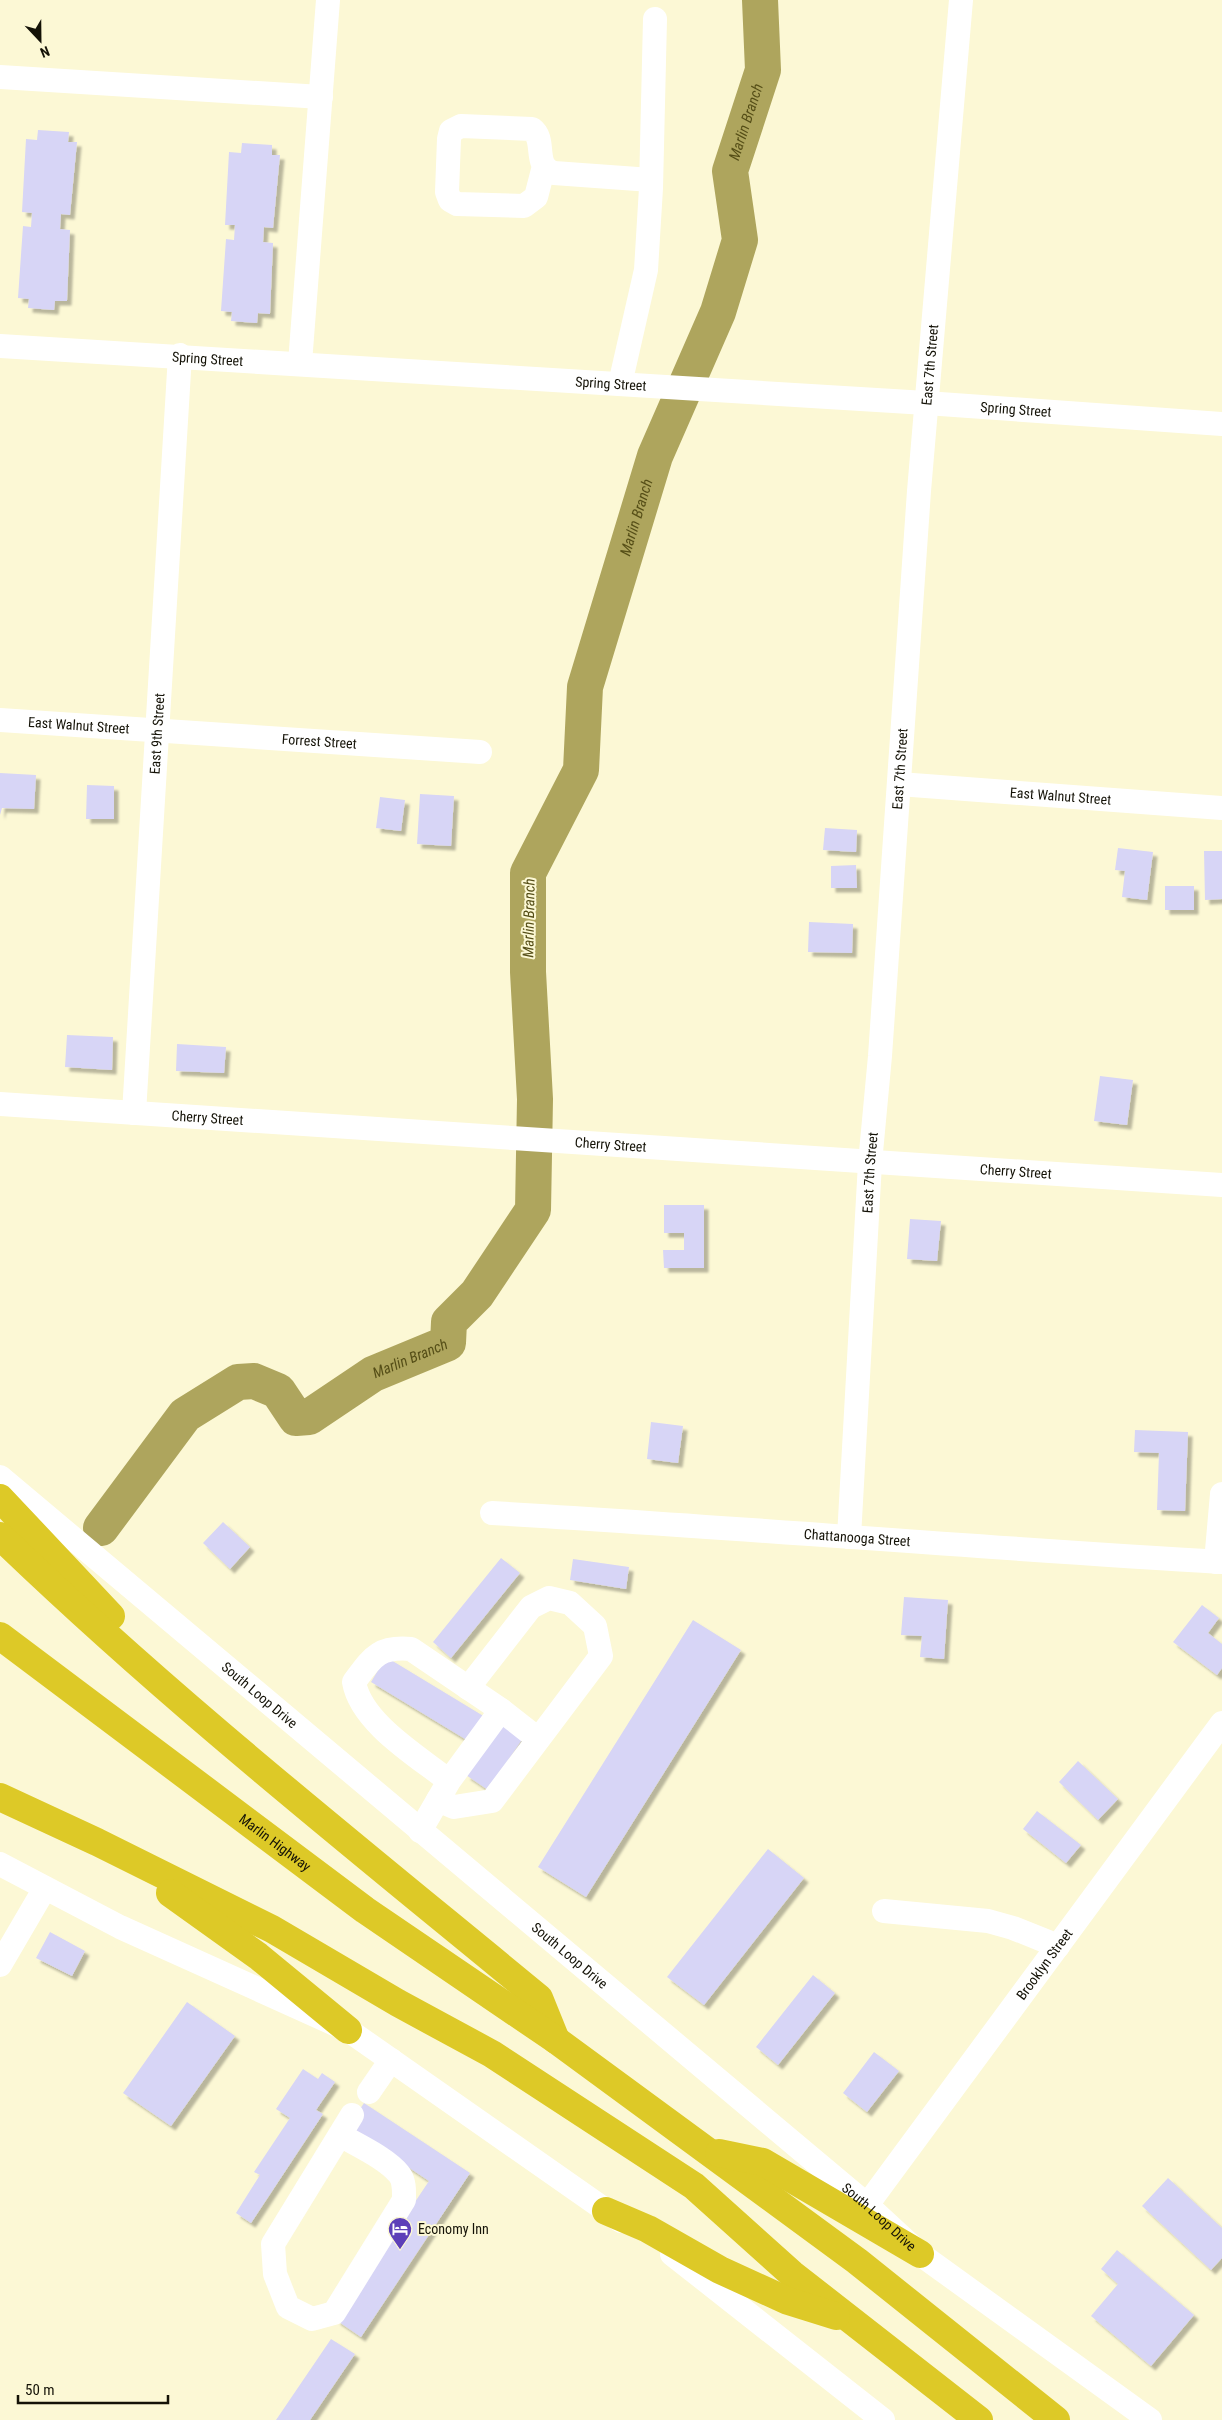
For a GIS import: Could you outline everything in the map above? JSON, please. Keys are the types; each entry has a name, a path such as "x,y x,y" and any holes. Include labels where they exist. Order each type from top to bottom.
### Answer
{"highway":[{"path":"0,1498 224,1738"},
{"path":"0,1536 37,1572 224,1738 539,1998 556,2040"},
{"name":"Marlin Highway","path":"0,1636 365,1910 556,2040 857,2261 1056,2420"},
{"path":"0,1798 97,1842 272,1929 398,2003 492,2054 694,2186 792,2274 979,2420"},
{"path":"97,1842 258,1956 348,2030"},
{"path":"710,2152 763,2162 920,2254"},
{"path":"606,2211 648,2229 720,2270 788,2301 853,2321"}],"street":[{"path":"300,363 328,0"},
{"name":"East 7th Street","path":"850,1537 870,1163 880,1056 926,403 961,0"},
{"path":"620,384 646,270 651,180 655,19"},
{"path":"0,77 321,97"},
{"path":"544,166 536,197 524,206 457,204 450,200 447,192 449,139 451,130 456,127 532,129 540,138 539,154 544,166 554,173 651,180"},
{"name":"Spring Street","path":"0,346 180,355 1222,424"},
{"name":"East 9th Street","path":"134,1113 180,355"},
{"name":"East Walnut Street","path":"0,720 158,730"},
{"name":"Forrest Street","path":"158,730 480,752"},
{"name":"East Walnut Street","path":"899,784 1222,808"},
{"name":"Cherry Street","path":"0,1104 1222,1185"},
{"name":"South Loop Drive","path":"0,1477 867,2205 920,2254 1150,2420"},
{"path":"1219,1562 1222,1494"},
{"name":"Chattanooga Street","path":"492,1513 721,1526 850,1537 1219,1562"},
{"path":"468,1688 531,1607 549,1598 570,1603 595,1626 601,1656 492,1800 454,1807 444,1791 368,1712 356,1693 354,1682 375,1655 393,1647 411,1649 468,1688 501,1710 538,1739"},
{"path":"420,1830 444,1791 501,1710"},
{"name":"Brooklyn Street","path":"867,2205 1221,1725"},
{"path":"0,1864 120,1927 348,2030 606,2211 683,2261 883,2420"},
{"path":"0,1965 44,1888"},
{"path":"884,1911 988,1921 1013,1928 1058,1946"},
{"path":"369,2092 391,2060"},
{"path":"340,2134 376,2156 399,2174 404,2185 404,2200 334,2313 312,2318 288,2307 274,2274 273,2244 340,2134 352,2115"}],"building":[{"path":"38,130 69,132 68,142 77,142 70,215 61,214 60,229 70,230 67,301 55,301 54,310 28,308 29,299 18,298 23,226 31,227 32,213 22,212 26,139 37,140"},
{"path":"242,143 272,145 272,155 280,155 273,228 264,227 263,242 273,243 270,314 258,313 257,323 231,321 232,312 221,311 226,239 234,240 235,225 225,225 229,152 241,153"},
{"path":"0,773 36,775 34,809 2,808 0,815"},
{"path":"87,785 114,786 114,819 86,819"},
{"path":"420,794 454,796 451,846 417,844"},
{"path":"380,797 405,800 401,831 376,828"},
{"path":"825,828 857,830 856,852 823,850"},
{"path":"1118,848 1153,852 1147,900 1122,897 1125,871 1115,870"},
{"path":"1204,851 1222,851 1222,899 1205,900"},
{"path":"856,865 857,888 831,888 831,866"},
{"path":"1165,886 1194,886 1194,910 1165,910"},
{"path":"809,922 853,924 852,953 808,952"},
{"path":"67,1035 113,1037 112,1070 65,1067"},
{"path":"177,1044 226,1047 224,1073 176,1071"},
{"path":"1100,1076 1133,1080 1127,1125 1094,1121"},
{"path":"664,1205 704,1205 704,1268 664,1268 663,1250 684,1250 684,1233 664,1233"},
{"path":"910,1219 941,1221 937,1261 907,1259"},
{"path":"651,1422 683,1426 678,1463 647,1459"},
{"path":"1135,1430 1188,1432 1185,1511 1157,1510 1159,1453 1134,1452"},
{"path":"223,1522 250,1547 230,1569 203,1543"},
{"path":"501,1558 520,1573 451,1658 433,1642"},
{"path":"573,1559 629,1567 626,1589 570,1580"},
{"path":"904,1597 948,1600 944,1659 920,1657 922,1636 901,1635"},
{"path":"1202,1605 1219,1618 1208,1633 1222,1644 1222,1668 1217,1675 1173,1642"},
{"path":"693,1620 741,1650 586,1897 538,1867"},
{"path":"386,1657 485,1717 470,1742 371,1682"},
{"path":"500,1723 523,1738 488,1790 466,1775"},
{"path":"1078,1761 1118,1799 1098,1820 1059,1782"},
{"path":"1037,1811 1081,1845 1066,1863 1023,1829"},
{"path":"768,1849 804,1878 704,2005 667,1977"},
{"path":"50,1932 85,1951 72,1976 36,1958"},
{"path":"813,1975 835,1993 778,2065 756,2047"},
{"path":"187,2002 235,2036 171,2126 123,2093"},
{"path":"874,2052 899,2071 867,2112 843,2093"},
{"path":"303,2069 318,2079 322,2073 335,2082 316,2110 323,2114 251,2223 236,2213 260,2175 254,2172 290,2118 276,2109"},
{"name":"Economy Inn","path":"364,2103 470,2173 361,2337 336,2320 429,2181 348,2127"},
{"path":"1168,2178 1222,2228 1222,2258 1211,2270 1142,2206"},
{"path":"1117,2250 1194,2315 1151,2366 1091,2316 1118,2284 1101,2269"},
{"path":"331,2339 355,2354 310,2420 276,2420"}],"waterway":[{"name":"Marlin Branch","path":"101,1528 185,1415 238,1382 254,1381 278,1391 296,1418 309,1417 373,1374 448,1343 449,1322 477,1294 533,1210 535,1099 528,972 528,873 581,770 585,687 655,456 718,312 740,240 730,171 763,70 760,0"}],"place":[{"name":"Economy Inn","path":"400,2250"}]}
